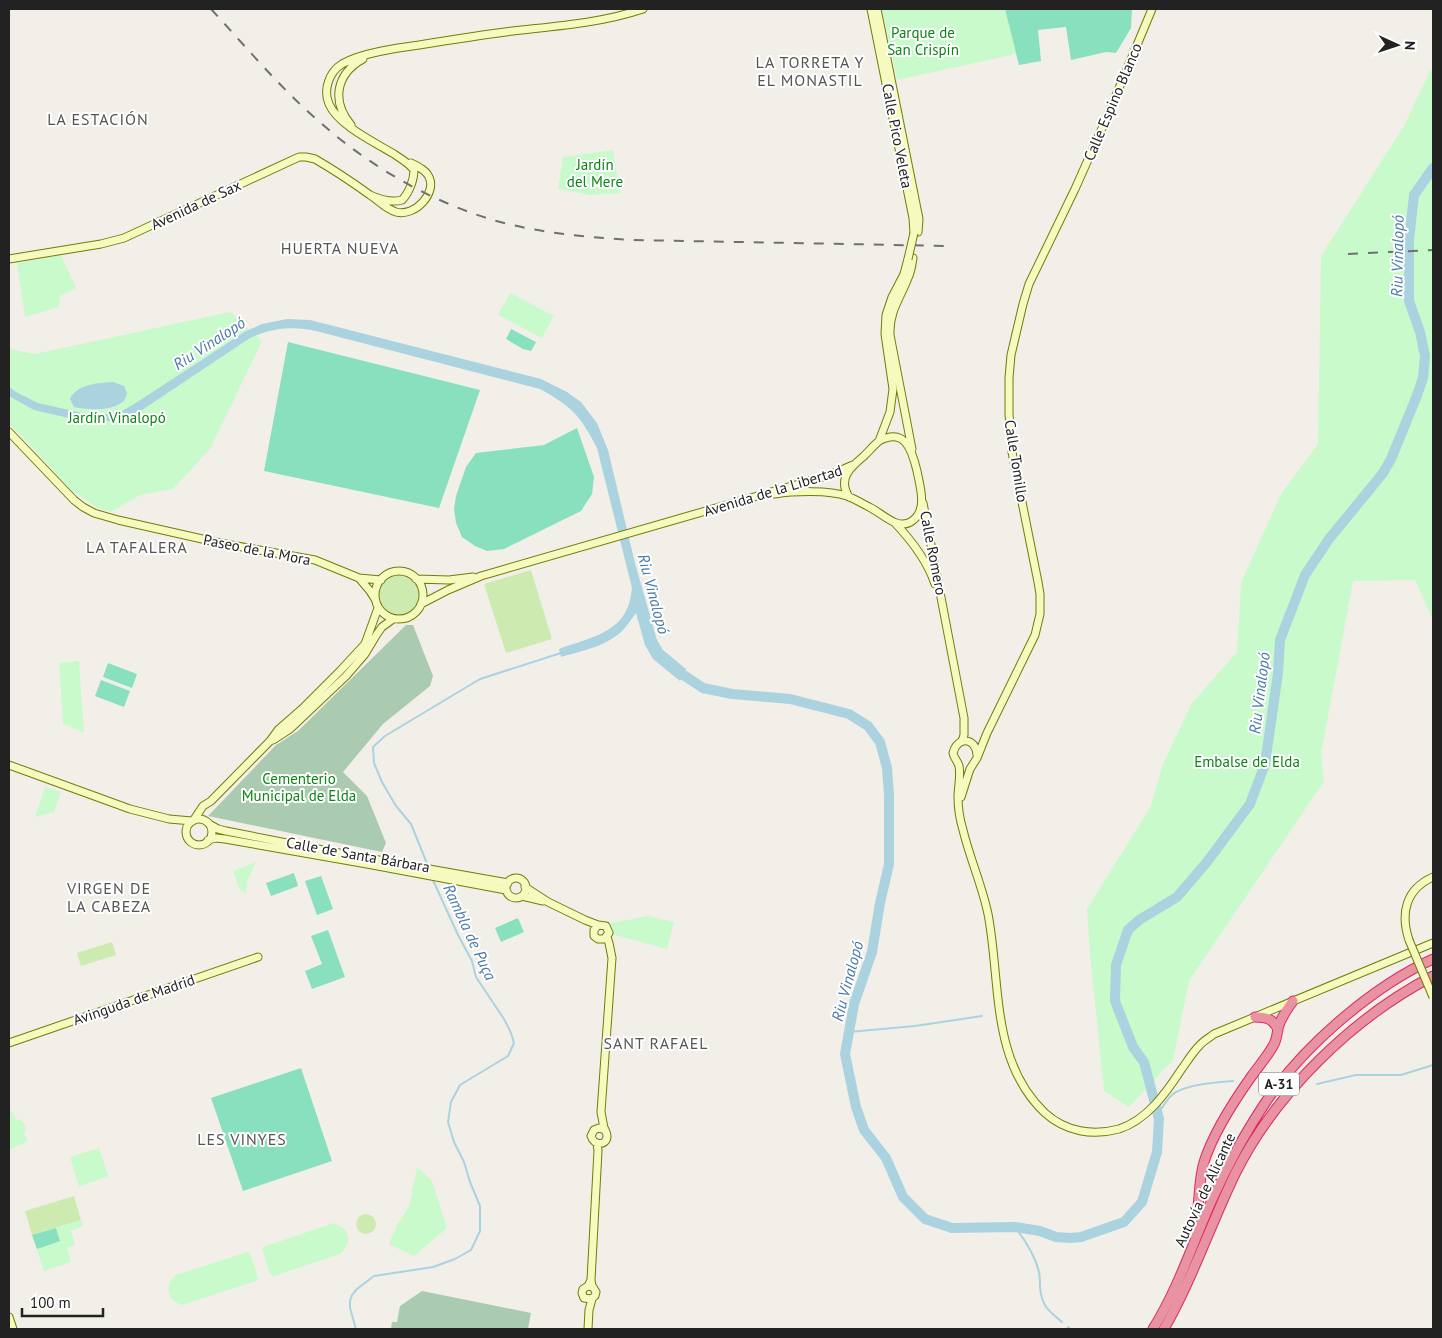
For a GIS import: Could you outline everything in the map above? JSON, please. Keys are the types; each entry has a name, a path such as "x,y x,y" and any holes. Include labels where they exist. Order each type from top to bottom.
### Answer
{"highway":[{"name":"Autovía de Alicante","path":"1153,1329 1175,1289 1211,1203 1240,1145 1272,1093 1313,1046 1342,1019 1390,984 1433,959"},
{"name":"Autovía de Alicante","path":"1164,1329 1180,1300 1236,1172 1286,1096 1324,1055 1353,1029 1390,1001 1433,976"},
{"path":"1187,1261 1188,1246 1198,1216 1202,1173 1208,1153 1217,1133 1243,1089 1272,1047 1286,1009 1293,1001"},
{"path":"1255,1017 1274,1022 1278,1030"}],"street":[{"path":"607,18 632,9"},
{"path":"370,195 383,200 400,201 404,198 414,178 414,170 401,159 343,122 334,114 328,101 327,87 332,75 343,64 361,56 375,53 439,42 589,22 643,9"},
{"name":"Calle Pico Veleta","path":"872,9 917,231"},
{"name":"Calle Pico Veleta","path":"877,9 917,231"},
{"name":"Calle Espino Blanco","path":"1075,189 1152,11"},
{"path":"357,131 346,117 340,104 341,82 345,74 352,67 362,59 375,53"},
{"name":"Avenida de Sax","path":"9,259 101,244 124,238 299,157 315,159 391,210 403,213 412,211 424,201 430,185 429,177 420,168 401,159"},
{"name":"Calle Tomillo","path":"978,755 1031,643 1040,614 1038,582 1012,452 1008,396 1011,355 1029,284 1075,189"},
{"path":"757,497 778,493 803,492 822,492 849,496 894,522 906,523 913,520 919,513 922,498 894,371 890,335 890,324 895,305 909,275 917,231"},
{"path":"878,441 887,420 891,404 894,371"},
{"name":"Paseo de la Mora","path":"9,432 74,500 94,513 211,541 315,560 359,578 381,580"},
{"path":"849,496 845,489 844,481 847,473 878,441 888,437 899,438 908,445 913,455"},
{"name":"Avenida de la Libertad","path":"481,576 757,497 794,484 830,475 853,465"},
{"name":"Calle Romero","path":"922,498 964,718 972,743"},
{"name":"Calle Romero","path":"894,522 914,545 926,563 933,577 943,609"},
{"path":"400,572 407,573 416,579 423,591 421,604 414,614 401,619 393,619 382,612 377,604 375,593 381,580 388,574 400,572"},
{"path":"416,579 448,580 481,576"},
{"path":"421,604 481,576"},
{"name":"Paseo de la Mora","path":"359,578 370,590 377,604"},
{"path":"211,801 206,810 205,818 211,830 208,840 202,844 192,843 188,838 186,829 203,806 211,801 270,741 278,730 340,671 365,644 377,604"},
{"path":"270,741 278,738 290,729 346,676 365,654 382,627 393,619"},
{"name":"Calle Romero","path":"962,741 964,718"},
{"name":"Calle Tomillo","path":"972,743 987,733"},
{"path":"959,810 963,789 978,755 972,743 967,741 957,744 953,757 957,763 959,773 959,810 963,832 986,906 990,926 1003,1034 1013,1064 1024,1086 1040,1108 1050,1117 1077,1131 1094,1132 1119,1128 1131,1124 1147,1113 1174,1081 1193,1053 1204,1041 1214,1034 1433,943"},
{"path":"957,763 967,766 973,763"},
{"path":"9,765 130,809 169,820 186,829"},
{"path":"169,820 192,821 200,819 208,823"},
{"name":"Calle de Santa Bárbara","path":"208,823 226,831 422,870 439,878 507,886"},
{"name":"Calle de Santa Bárbara","path":"208,840 216,838 225,839 422,870 436,869 507,886"},
{"path":"1433,877 1421,884 1411,895 1404,923 1409,940 1433,997"},
{"path":"548,902 522,896 513,898 509,896 507,886 512,880 519,879 525,887 548,902 585,920 596,928"},
{"path":"522,896 525,887"},
{"path":"596,928 604,925 607,928 609,933 604,939"},
{"path":"596,928 595,937 604,939"},
{"path":"599,1146 606,1141 607,1137 601,1112 612,958 604,939"},
{"name":"Avinguda de Madrid","path":"9,1043 258,957"},
{"path":"599,1146 593,1141 592,1134 601,1112"},
{"path":"594,1130 599,1128 605,1130"},
{"path":"589,1299 595,1296 596,1292 590,1284 599,1146"},
{"path":"589,1299 583,1295 582,1291 590,1284"},
{"path":"588,1329 589,1299"},
{"path":"9,1317 13,1329"}],"green space":[{"name":"Parque de San Crispín","path":"882,9 1005,9 1016,54 897,80"},
{"path":"1005,9 1132,9 1131,28 1116,53 1106,52 1071,60 1066,27 1038,30 1041,61 1019,65"},
{"name":"Embalse de Elda","path":"1433,70 1433,620 1415,580 1353,581 1321,754 1324,781 1189,981 1173,1060 1129,1107 1104,1091 1087,909 1151,806 1162,766 1192,703 1237,652 1241,583 1281,494 1318,444 1321,256 1404,126 1430,71"},
{"name":"Jardín del Mere","path":"613,150 620,193 590,195 558,189 563,157"},
{"path":"61,255 76,288 60,296 59,307 25,317 17,263"},
{"path":"510,293 554,316 542,338 498,315"},
{"name":"Jardín Vinalopó","path":"230,312 262,341 210,449 173,489 140,495 111,512 96,507 71,490 9,424 9,349 35,354"},
{"path":"511,329 536,342 531,351 523,349 506,339"},
{"path":"288,342 480,390 439,508 264,471"},
{"path":"577,428 594,477 592,494 581,511 504,549 487,551 475,546 462,537 456,523 454,509 456,496 466,467 476,453 544,445"},
{"path":"531,570 552,639 506,653 484,584"},
{"path":"399,575 413,581 419,595 413,609 399,615 385,609 379,595 385,581"},
{"name":"Cementerio Municipal de Elda","path":"406,625 413,625 433,676 430,686 383,724 343,772 367,796 386,843 382,852 208,816 276,745 298,731"},
{"path":"79,661 84,733 63,724 59,663"},
{"path":"108,663 137,674 132,688 103,677"},
{"path":"101,680 130,691 124,707 95,696"},
{"path":"45,787 61,792 54,812 35,817"},
{"path":"256,862 247,881 246,893 240,890 233,871"},
{"path":"294,873 298,886 271,896 266,883"},
{"path":"321,876 333,909 317,915 305,881"},
{"path":"648,916 674,922 667,949 612,934 609,926 612,923"},
{"path":"518,918 524,932 501,942 495,928"},
{"path":"328,930 345,977 312,989 305,971 322,964 311,936"},
{"path":"112,942 116,955 81,966 77,953"},
{"path":"301,1068 332,1161 243,1191 211,1098"},
{"path":"12,1111 16,1119 22,1121 26,1128 24,1134 28,1141 9,1150 9,1113"},
{"path":"99,1148 108,1176 79,1187 70,1157"},
{"path":"417,1167 432,1181 447,1228 414,1256 389,1244 397,1225 409,1207"},
{"path":"74,1196 81,1220 32,1235 25,1211"},
{"path":"366,1214 373,1217 376,1224 373,1231 366,1234 359,1231 356,1224 359,1217"},
{"path":"81,1220 83,1226 71,1231 75,1244 67,1248 71,1262 44,1271 32,1235"},
{"path":"334,1223 344,1229 348,1237 347,1245 340,1254 274,1276 270,1274 263,1247"},
{"path":"56,1228 60,1241 37,1249 32,1235"},
{"path":"248,1252 250,1253 258,1278 256,1281 182,1305 170,1296 170,1283 176,1275"},
{"path":"422,1291 531,1313 528,1329 391,1329 392,1322 397,1322 400,1306"}],"water":[{"path":"287,319 310,320 541,379 567,392 581,402 597,423 608,450 635,563 657,640 663,650 686,669 680,681 653,659 645,645 636,613 627,626 610,640 590,649 561,657 559,649 597,636 614,626 626,611 632,588 597,448 585,427 574,413 560,401 540,389 316,331 290,328 266,332 250,338 142,410 110,421 86,422 34,410 9,396 9,387 38,403 87,414 109,414 124,410 246,331 262,324"},
{"path":"113,382 124,386 127,393 125,399 116,406 105,409 74,407 70,399 78,390 88,385"}],"waterway":[{"name":"Riu Vinalopó","path":"673,668 703,688 732,694 790,699 849,714 868,726 880,742 887,768 889,795 889,864 872,952 854,1004 845,1054 856,1107 864,1130 886,1158 903,1197 925,1219 952,1228 1015,1227 1040,1231 1056,1237 1070,1238 1081,1237 1124,1222 1142,1202 1157,1152 1159,1119 1144,1062 1133,1047 1115,1001 1116,965 1128,930 1139,920 1177,897 1207,862 1250,804 1265,764 1278,673 1280,640 1305,575 1329,539 1383,473 1391,459 1416,398 1423,378 1425,356 1420,332 1409,301 1409,240 1414,195 1433,168"},
{"name":"Rambla de Puça","path":"428,866 411,824 396,806 382,782 374,763 373,747 385,736 480,679 561,653"},
{"name":"Rambla de Puça","path":"356,1329 350,1308 352,1295 374,1276 433,1267 455,1259 471,1250 480,1231 480,1206 464,1162 454,1142 448,1122 451,1102 460,1085 508,1056 514,1043 504,1019 476,977 472,961 432,878"},
{"path":"849,1032 915,1026 982,1016"},
{"path":"1317,1084 1356,1075 1401,1075 1433,1065"},
{"path":"1158,1114 1168,1099 1177,1092 1201,1085 1233,1081"},
{"path":"1015,1227 1026,1242 1035,1260 1039,1272 1044,1304 1062,1322"}],"railway":[{"path":"211,9 292,97 341,140 381,168 424,193 493,220 544,231 632,240 950,246"},
{"path":"1348,254 1433,250"}],"district":[{"name":"LA TORRETA Y EL MONASTIL","path":"810,71"},
{"name":"LA ESTACIÓN","path":"98,119"},
{"name":"HUERTA NUEVA","path":"340,248"},
{"name":"LA TAFALERA","path":"137,547"},
{"name":"VIRGEN DE LA CABEZA","path":"109,897"},
{"name":"SANT RAFAEL","path":"656,1043"},
{"name":"LES VINYES","path":"242,1139"}]}
